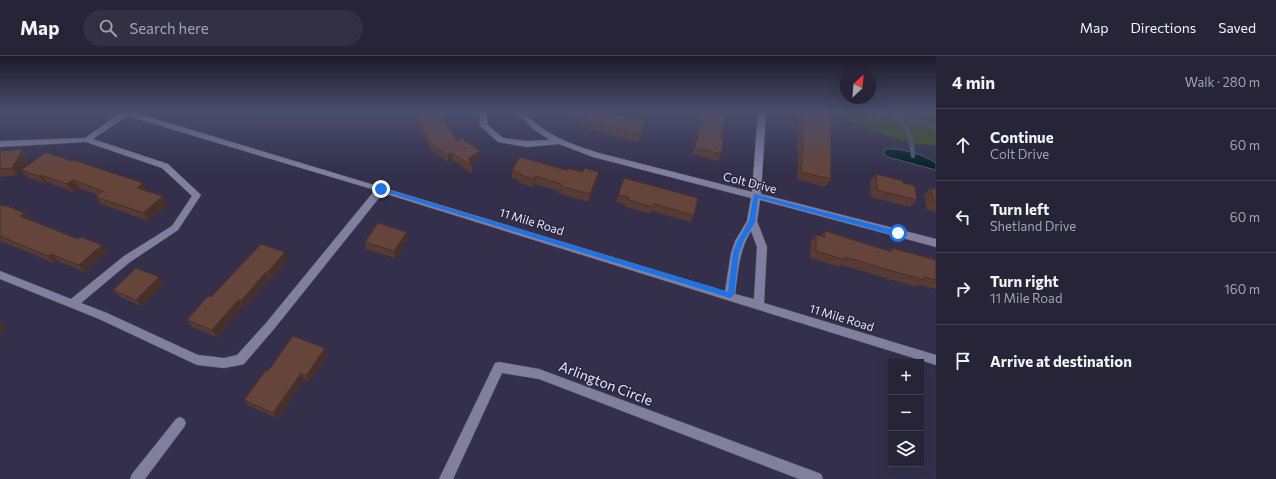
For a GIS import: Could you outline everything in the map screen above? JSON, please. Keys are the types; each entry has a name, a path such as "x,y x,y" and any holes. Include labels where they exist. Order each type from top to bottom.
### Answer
{"street":[{"path":"87,140 99,131"},
{"name":"11 Mile Road","path":"186,131 730,295 936,360"},
{"name":"Colt Drive","path":"490,131 501,140 527,144 558,142"},
{"name":"Colt Drive","path":"539,131 558,142 596,155 936,243"},
{"path":"730,295 736,253 740,242 752,222 756,196 761,131"},
{"path":"0,144 87,140 165,166 198,195 175,228 127,259 72,304"},
{"path":"0,275 103,316 197,360 224,363 240,360 270,326 381,189"},
{"path":"752,222 762,247 759,304"},
{"name":"Arlington Circle","path":"446,479 499,368 539,374 816,479"},
{"path":"137,479 180,423"}],"green space":[{"path":"872,131 936,131 936,145 913,143"}],"shaded area":[{"path":"885,149 912,152 925,157 936,163 936,170 888,157 884,154"}],"building":[{"path":"424,131 451,131 457,141 461,138 480,151 468,159 472,166 452,153 448,155 431,144"},
{"path":"626,131 641,131 640,134"},
{"path":"699,131 723,131 721,138 724,139 721,154 695,147"},
{"path":"802,131 831,131 831,179 801,172"},
{"path":"23,149 12,168 0,169 0,151"},
{"path":"46,152 143,183 137,188 163,196 143,213 96,197 103,191 73,180 67,184 21,170"},
{"path":"520,157 567,170 568,168 582,172 585,168 599,172 590,194 560,186 561,184 535,176 534,179 520,175 521,173 512,170"},
{"path":"876,174 903,181 903,183 915,186 917,200 877,190"},
{"path":"624,178 698,198 694,215 654,204 653,207 628,200 629,197 618,195"},
{"path":"931,188 936,189 936,203 934,203"},
{"path":"0,205 25,213 20,216 78,239 81,237 102,245 79,265 51,254 48,256 0,236"},
{"path":"378,223 407,232 394,251 365,242"},
{"path":"825,231 892,252 892,248 936,260 936,280 924,277 924,280 845,257 846,260 816,251 816,235 825,237"},
{"path":"261,244 285,252 241,301 238,300 212,330 187,320 208,296 211,297"},
{"path":"136,268 159,277 136,300 113,290"},
{"path":"293,336 325,348 306,376 301,373 273,413 244,400 266,370 268,371"}],"waterway":[{"path":"907,131 912,145 913,156"}],"route":[{"path":"381,189 730,295 736,253 740,242 752,222 756,196 898,233"}]}
